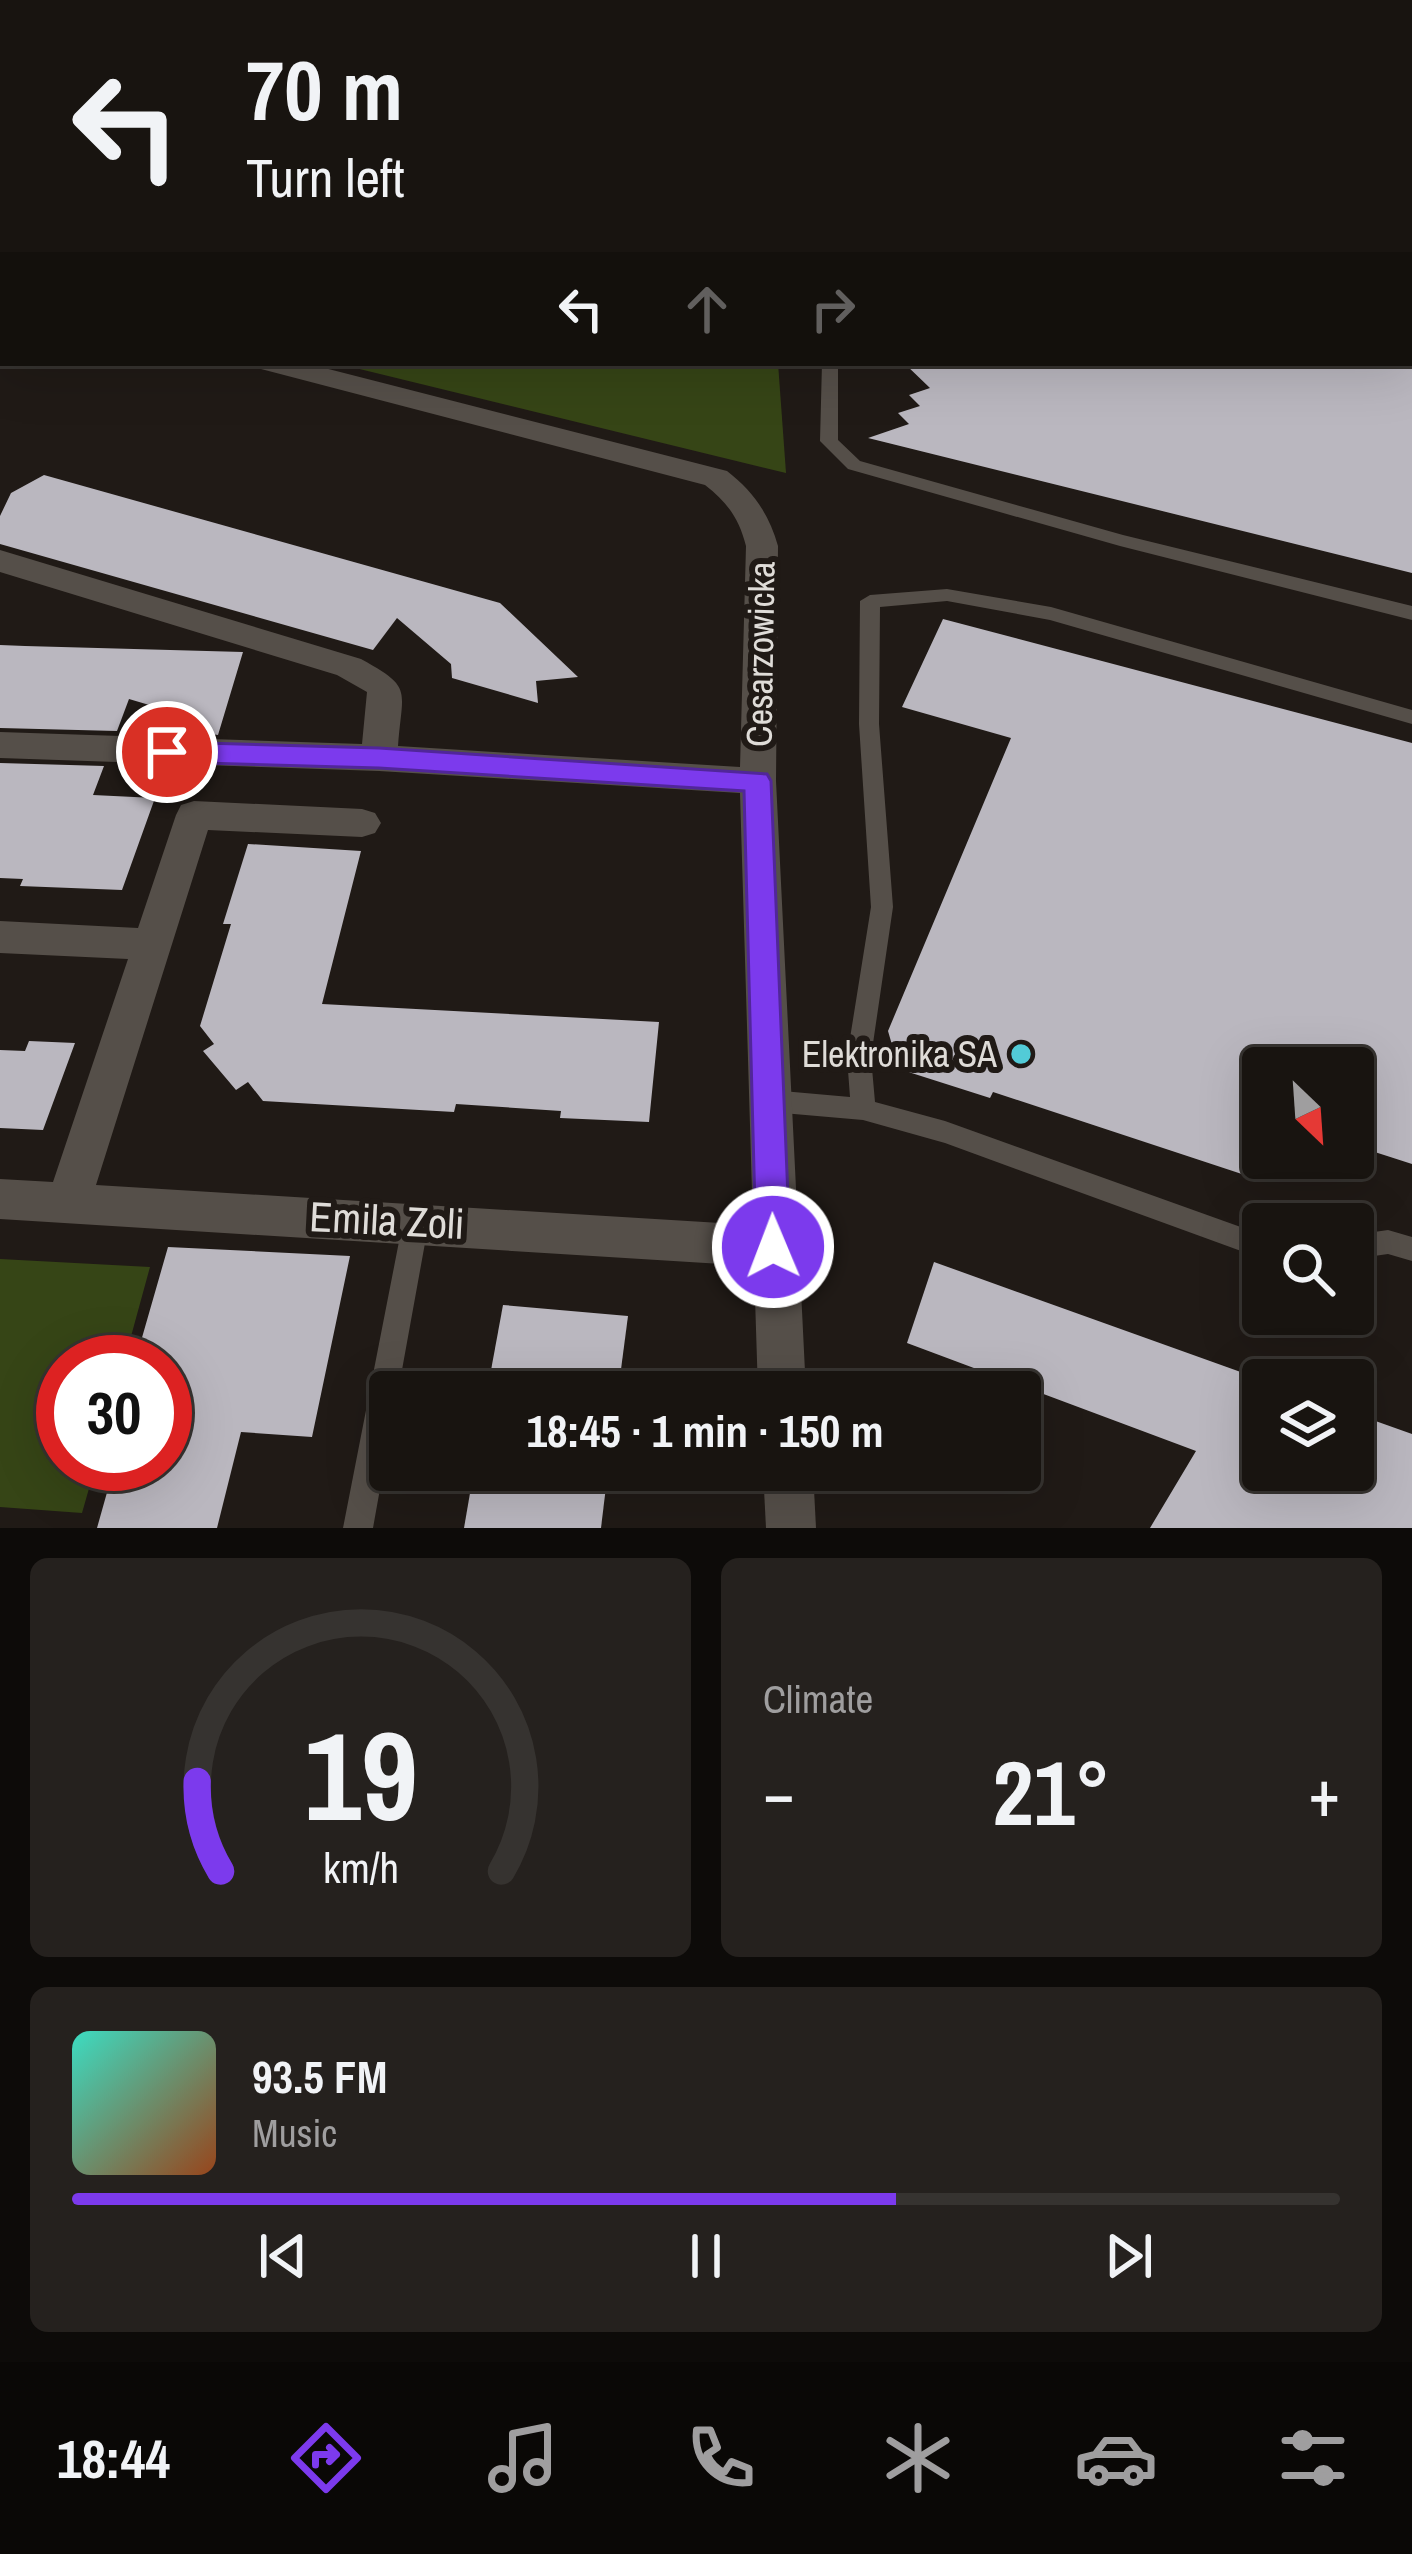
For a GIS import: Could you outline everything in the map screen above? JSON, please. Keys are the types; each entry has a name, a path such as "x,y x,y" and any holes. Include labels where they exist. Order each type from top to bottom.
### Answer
{"street":[{"name":"Cesarzowicka","path":"284,366 716,478 740,496 757,523 762,546 758,781 781,1371"},
{"path":"0,561 349,667 385,687 379,758"},
{"path":"0,746 379,758 758,781"},
{"path":"68,1203 194,815 362,824"},
{"path":"0,937 152,944"},
{"name":"Emila Zoli","path":"0,1199 416,1221 773,1247"},
{"path":"789,1491 791,1528"}],"lane":[{"path":"830,366 830,441 854,465 1120,540 1412,614"},
{"path":"863,1109 860,1057 882,908 869,724 870,601 947,595 1051,614 1412,717"},
{"path":"771,1101 863,1109 945,1132 1242,1239"},
{"path":"358,1528 416,1221"},
{"path":"1374,1244 1388,1242 1412,1249"}],"green space":[{"path":"347,366 778,366 786,473"},
{"path":"0,1259 150,1267 131,1335 36,1335 36,1491 88,1491 82,1513 0,1507"}],"building":[{"path":"907,366 1412,366 1412,573 868,438 909,424 898,413 920,406 909,395 930,388"},
{"path":"44,475 500,603 578,677 536,681 538,703 452,678 451,664 397,618 373,650 0,544 0,516 11,493"},
{"path":"943,619 1412,743 1412,1164 1374,1152 1374,1047 1242,1047 1242,1174 993,1092 990,1098 899,1069 888,1031 1011,738 902,707"},
{"path":"0,645 243,652 218,735 183,715 129,699 117,731 0,728"},
{"path":"0,763 104,766 93,795 155,798 122,890 20,886 23,879 0,878"},
{"path":"248,844 361,851 322,1004 659,1022 649,1122 560,1118 561,1111 456,1104 454,1112 263,1101 248,1082 236,1090 203,1051 214,1044 200,1026 231,924 223,924"},
{"path":"29,1041 75,1043 43,1130 0,1128 0,1050 25,1051"},
{"path":"168,1247 350,1256 312,1437 241,1432 217,1528 97,1528 107,1491 192,1491 192,1335 143,1335"},
{"path":"934,1262 1242,1372 1242,1491 1374,1491 1374,1420 1412,1434 1412,1528 1150,1528 1196,1451 1041,1393 1041,1371 982,1371 907,1343"},
{"path":"503,1305 628,1316 621,1371 491,1371"},
{"path":"470,1491 605,1491 601,1528 464,1528"}],"place":[{"name":"Elektronika SA","path":"1021,1054"}],"route":[{"path":"167,752 379,758 758,781 773,1247"}]}
